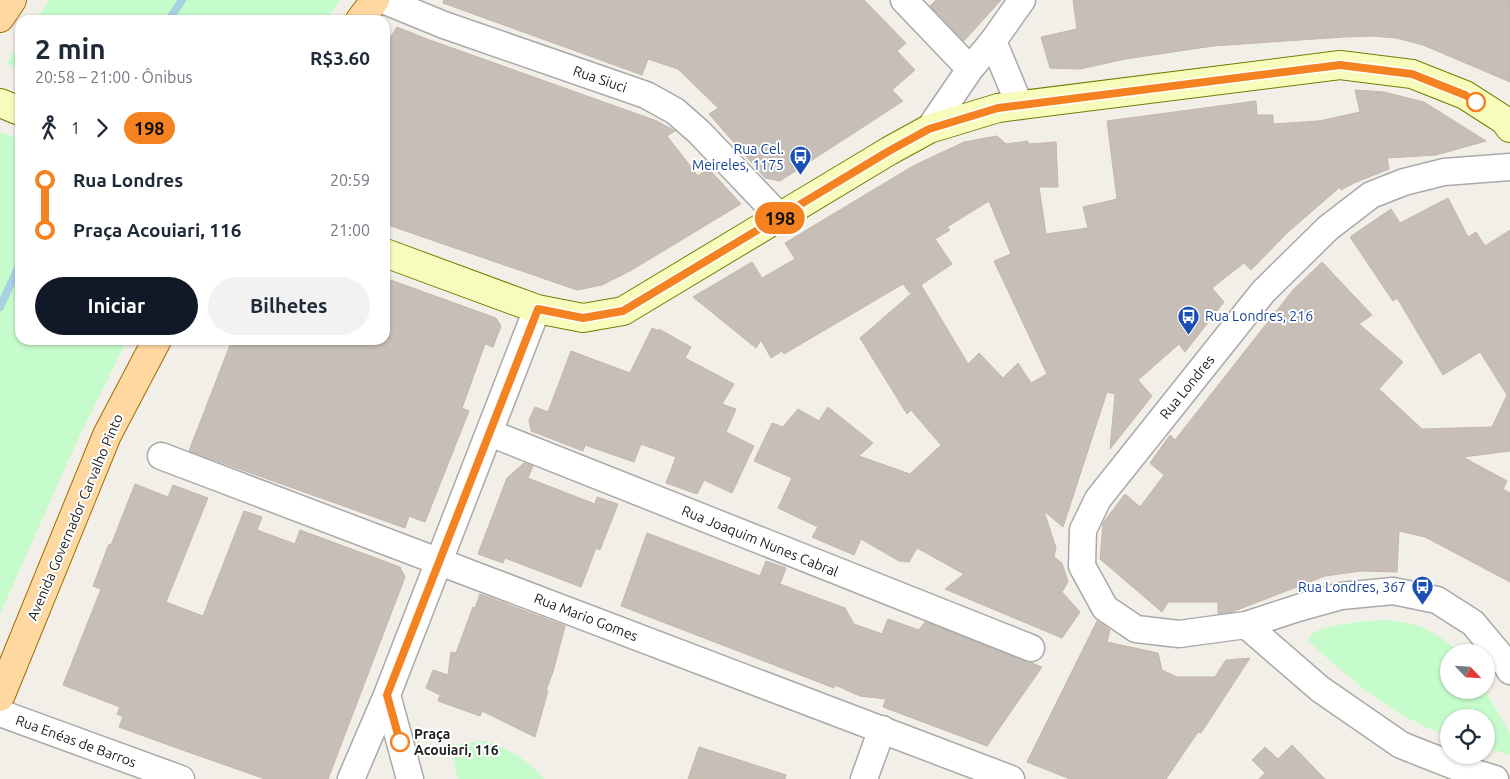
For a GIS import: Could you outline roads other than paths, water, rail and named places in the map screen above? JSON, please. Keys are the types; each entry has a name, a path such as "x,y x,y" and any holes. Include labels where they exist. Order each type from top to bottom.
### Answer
{"main road":[{"path":"0,18 12,0"},
{"path":"364,15 375,0"},
{"name":"Avenida Governador Carvalho Pinto","path":"0,697 107,435 154,345"}],"street":[{"name":"Rua Siuci","path":"383,0 444,25 646,95 675,111 699,132 780,218"},
{"path":"904,0 970,69"},
{"path":"929,129 970,69 993,41 1022,0"},
{"path":"993,41 1020,106"},
{"path":"390,255 538,309 583,318 623,311 889,151 929,129 998,108 1340,65 1412,74 1465,95 1504,120 1510,128"},
{"path":"0,103 15,109"},
{"name":"Rua Londres","path":"1510,167 1444,172 1404,182 1371,195 1328,228 1263,292 1098,499 1083,530 1082,566 1105,608 1136,629 1178,634 1246,625 1341,596 1392,591 1438,600 1474,623 1503,659 1510,671"},
{"path":"351,779 387,695 538,309"},
{"name":"Rua Joaquim Nunes Cabral","path":"490,433 1031,648"},
{"name":"Rua Mario Gomes","path":"161,456 1011,779"},
{"path":"1246,625 1320,689 1401,745 1462,769 1495,779"},
{"path":"387,695 410,779"},
{"name":"Rua Enéas de Barros","path":"0,713 181,779"},
{"path":"864,779 882,729"}],"waterway":[{"path":"172,15 182,0"},
{"path":"0,307 15,275"}],"place":[{"name":"Rua Cel. Meireles, 1175","path":"800,176"},
{"name":"Rua Londres, 216","path":"1189,335"},
{"name":"Rua Londres, 367","path":"1422,606"},
{"name":"Praça Acouiari, 116","path":"400,742"}]}
